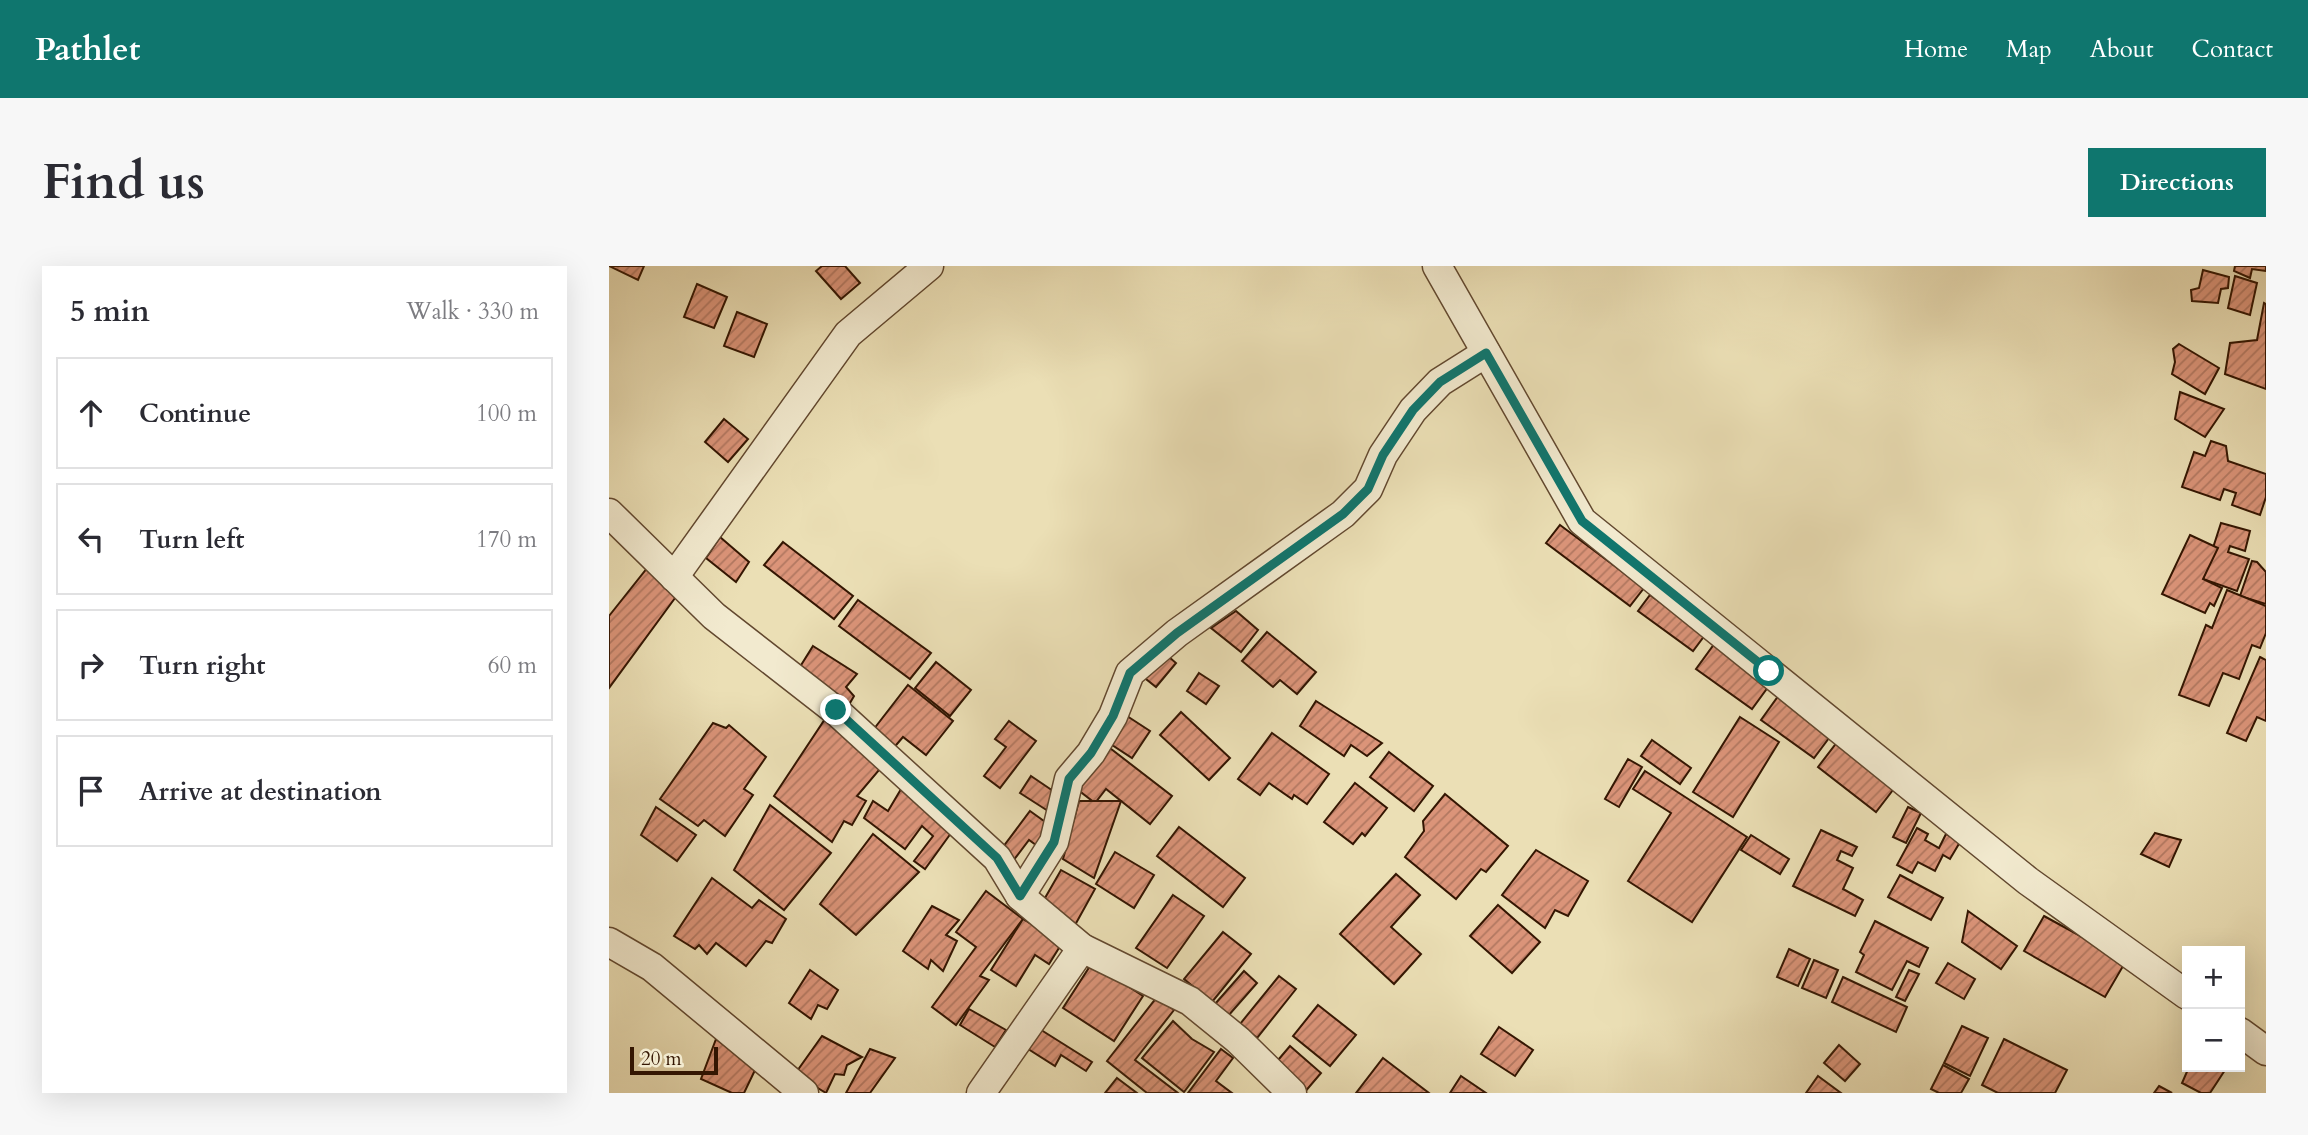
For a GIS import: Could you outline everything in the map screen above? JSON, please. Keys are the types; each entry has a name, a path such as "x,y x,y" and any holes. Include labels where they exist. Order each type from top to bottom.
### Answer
{"street":[{"path":"674,577 848,334 929,266"},
{"path":"1437,266 1582,521 2028,881 2182,991"},
{"path":"1020,896 1054,842 1069,779 1097,744 1113,716 1130,673 1177,633 1343,514 1368,489 1383,455 1413,410 1440,382 1486,353"},
{"path":"609,513 714,616 836,710 997,858 1020,896 1082,948 1190,1001 1238,1040 1291,1093"},
{"path":"609,942 652,967 804,1093"},
{"path":"981,1093 1082,948"},
{"path":"2245,1036 2266,1051"}],"building":[{"path":"609,266 644,266 638,280"},
{"path":"822,266 845,266 860,283 841,299 816,271"},
{"path":"2235,266 2266,266 2266,271 2252,269 2250,278 2234,271"},
{"path":"2203,270 2229,277 2228,288 2221,289 2218,303 2192,301 2191,290 2199,288"},
{"path":"2235,276 2257,283 2250,315 2228,308"},
{"path":"697,284 727,297 714,328 684,317"},
{"path":"2264,303 2266,389 2225,374 2230,343 2257,340"},
{"path":"737,312 767,324 754,357 724,346"},
{"path":"2179,344 2219,368 2205,394 2172,374 2175,362 2173,349"},
{"path":"2180,392 2224,409 2205,437 2175,419"},
{"path":"724,419 748,439 728,462 705,442"},
{"path":"2211,441 2226,446 2228,461 2266,474 2266,497 2260,515 2232,505 2236,493 2224,489 2220,500 2182,487 2194,452 2205,456"},
{"path":"2221,523 2250,531 2245,551 2230,546 2228,552 2249,559 2237,591 2203,579"},
{"path":"1560,525 1644,588 1630,606 1546,543"},
{"path":"2190,535 2218,548 2203,579 2222,588 2214,606 2210,603 2205,613 2162,594"},
{"path":"720,537 749,562 736,582 706,558"},
{"path":"783,542 853,596 834,619 764,565"},
{"path":"2252,561 2257,562 2266,572 2266,604 2240,596"},
{"path":"648,567 678,594 609,688 609,616"},
{"path":"2227,590 2266,606 2266,633 2260,648 2252,645 2239,679 2223,673 2209,706 2179,695 2206,625 2212,628"},
{"path":"1650,595 1705,635 1693,651 1638,611"},
{"path":"858,600 931,653 910,679 839,626"},
{"path":"1236,611 1258,630 1241,652 1211,628"},
{"path":"1267,632 1316,672 1297,694 1280,680 1273,687 1242,661"},
{"path":"1715,643 1771,683 1752,709 1696,669"},
{"path":"813,646 857,674 846,687 854,696 847,708 798,670"},
{"path":"1169,657 1176,663 1156,687 1141,675"},
{"path":"2260,657 2266,660 2266,721 2257,717 2246,741 2227,733"},
{"path":"936,662 971,690 950,716 915,688"},
{"path":"1199,673 1219,686 1206,704 1187,691"},
{"path":"908,685 953,721 926,755 903,737 891,751 870,734"},
{"path":"1779,695 1832,734 1814,758 1761,720"},
{"path":"1316,701 1382,743 1367,756 1351,745 1344,756 1300,726"},
{"path":"1181,712 1230,758 1209,780 1160,735"},
{"path":"1127,716 1150,731 1132,758 1109,743"},
{"path":"1740,717 1779,742 1733,817 1693,792"},
{"path":"825,719 885,763 857,796 866,801 852,825 844,821 832,842 774,796"},
{"path":"1009,721 1036,741 1000,788 984,776 1006,747 995,739"},
{"path":"713,723 726,728 729,725 766,757 744,789 753,795 725,836 704,820 698,826 660,799"},
{"path":"1272,733 1329,774 1307,804 1294,795 1292,799 1269,783 1260,795 1238,779"},
{"path":"1652,740 1691,768 1680,784 1641,756"},
{"path":"1838,741 1896,786 1876,812 1818,767"},
{"path":"1106,745 1172,796 1150,824 1106,789 1095,803 1073,786"},
{"path":"1389,752 1433,786 1414,811 1370,777"},
{"path":"1628,759 1642,767 1619,807 1605,799"},
{"path":"1645,771 1747,837 1692,922 1628,881 1671,813 1633,789"},
{"path":"1031,776 1059,795 1048,811 1020,793"},
{"path":"1355,783 1387,808 1365,836 1362,833 1353,844 1324,822"},
{"path":"904,784 954,829 925,869 914,861 933,836 922,826 905,849 864,818 873,801 888,811"},
{"path":"1445,794 1508,846 1486,872 1481,869 1456,899 1405,857 1424,831 1423,821"},
{"path":"1079,801 1121,801 1094,878 1063,859"},
{"path":"770,805 831,853 784,910 734,870"},
{"path":"656,807 696,835 677,861 641,835"},
{"path":"1908,807 1921,813 1906,843 1893,837"},
{"path":"1030,811 1055,829 1040,848 1029,840 1013,861 1000,851"},
{"path":"1179,827 1245,878 1223,907 1157,856"},
{"path":"1917,828 1928,834 1925,840 1939,848 1946,834 1960,842 1950,859 1943,855 1935,871 1918,862 1912,873 1897,865"},
{"path":"1821,830 1857,847 1852,856 1841,851 1837,860 1853,868 1843,889 1863,900 1855,916 1793,886"},
{"path":"2155,833 2181,840 2169,867 2141,854"},
{"path":"873,834 919,872 856,935 820,904"},
{"path":"1751,835 1789,859 1780,874 1741,850"},
{"path":"1536,850 1588,881 1568,916 1555,910 1545,928 1502,895"},
{"path":"1115,852 1154,875 1134,908 1096,884"},
{"path":"1061,870 1095,889 1075,925 1041,905"},
{"path":"1396,874 1420,895 1391,927 1421,954 1394,984 1340,934"},
{"path":"1900,875 1943,898 1931,920 1888,897"},
{"path":"712,878 752,908 759,900 786,919 772,943 766,941 746,966 716,943 707,954 699,945 695,949 674,936"},
{"path":"986,891 1023,919 980,976 989,980 956,1025 932,1007 976,947 956,932"},
{"path":"1173,895 1204,916 1167,968 1136,948"},
{"path":"1498,905 1540,942 1512,973 1470,936"},
{"path":"932,906 959,920 946,935 957,941 943,971 931,960 928,969 903,951"},
{"path":"1968,911 2017,946 2001,969 1962,942"},
{"path":"2044,916 2126,961 2105,997 2024,951"},
{"path":"1023,919 1062,943 1049,964 1035,955 1016,986 991,970"},
{"path":"1875,921 1928,948 1919,967 1907,961 1892,990 1856,972 1864,955 1860,952"},
{"path":"1223,932 1251,954 1212,1002 1184,979"},
{"path":"1789,949 1810,959 1798,986 1777,977"},
{"path":"1814,960 1838,970 1826,998 1802,988"},
{"path":"1092,963 1143,996 1114,1041 1063,1008"},
{"path":"1948,963 1975,979 1964,999 1936,983"},
{"path":"810,970 838,990 827,1009 818,1005 811,1019 789,1003"},
{"path":"1909,970 1919,974 1905,1001 1896,997"},
{"path":"1244,971 1257,983 1228,1016 1215,1004"},
{"path":"1279,976 1296,989 1257,1038 1240,1024"},
{"path":"1843,977 1907,1007 1896,1032 1832,1002"},
{"path":"1157,997 1174,1010 1135,1060 1178,1093 1147,1093 1107,1061"},
{"path":"1318,1005 1356,1035 1330,1066 1293,1036"},
{"path":"969,1009 1006,1030 995,1047 960,1025"},
{"path":"1173,1021 1192,1039 1214,1052 1184,1092 1142,1058"},
{"path":"1962,1026 1988,1038 1970,1076 1944,1063"},
{"path":"1499,1027 1533,1050 1515,1076 1481,1054"},
{"path":"1038,1028 1092,1062 1086,1071 1061,1055 1055,1066 1025,1047"},
{"path":"822,1036 862,1057 847,1065 844,1075 835,1074 826,1093 795,1074"},
{"path":"716,1039 756,1068 744,1093 732,1093 701,1079"},
{"path":"2004,1039 2067,1070 2055,1093 1998,1093 1982,1085"},
{"path":"1839,1045 1860,1064 1845,1081 1824,1063"},
{"path":"1290,1046 1321,1073 1304,1093 1273,1066"},
{"path":"870,1049 895,1058 870,1093 846,1093"},
{"path":"1221,1049 1233,1058 1216,1081 1232,1093 1188,1093"},
{"path":"1383,1058 1429,1093 1356,1093"},
{"path":"1943,1065 1969,1079 1961,1093 1939,1093 1931,1089"},
{"path":"2187,1072 2224,1072 2210,1093 2201,1093 2182,1083"},
{"path":"1461,1076 1486,1093 1450,1093"},
{"path":"1818,1076 1841,1093 1806,1093"},
{"path":"1117,1078 1137,1093 1105,1093"},
{"path":"2159,1086 2172,1093 2154,1093"}],"route":[{"path":"836,710 997,858 1020,896 1054,842 1069,779 1091,753 1113,716 1130,673 1177,633 1343,514 1368,489 1383,455 1413,410 1440,382 1486,353 1582,521 1769,671"}]}
